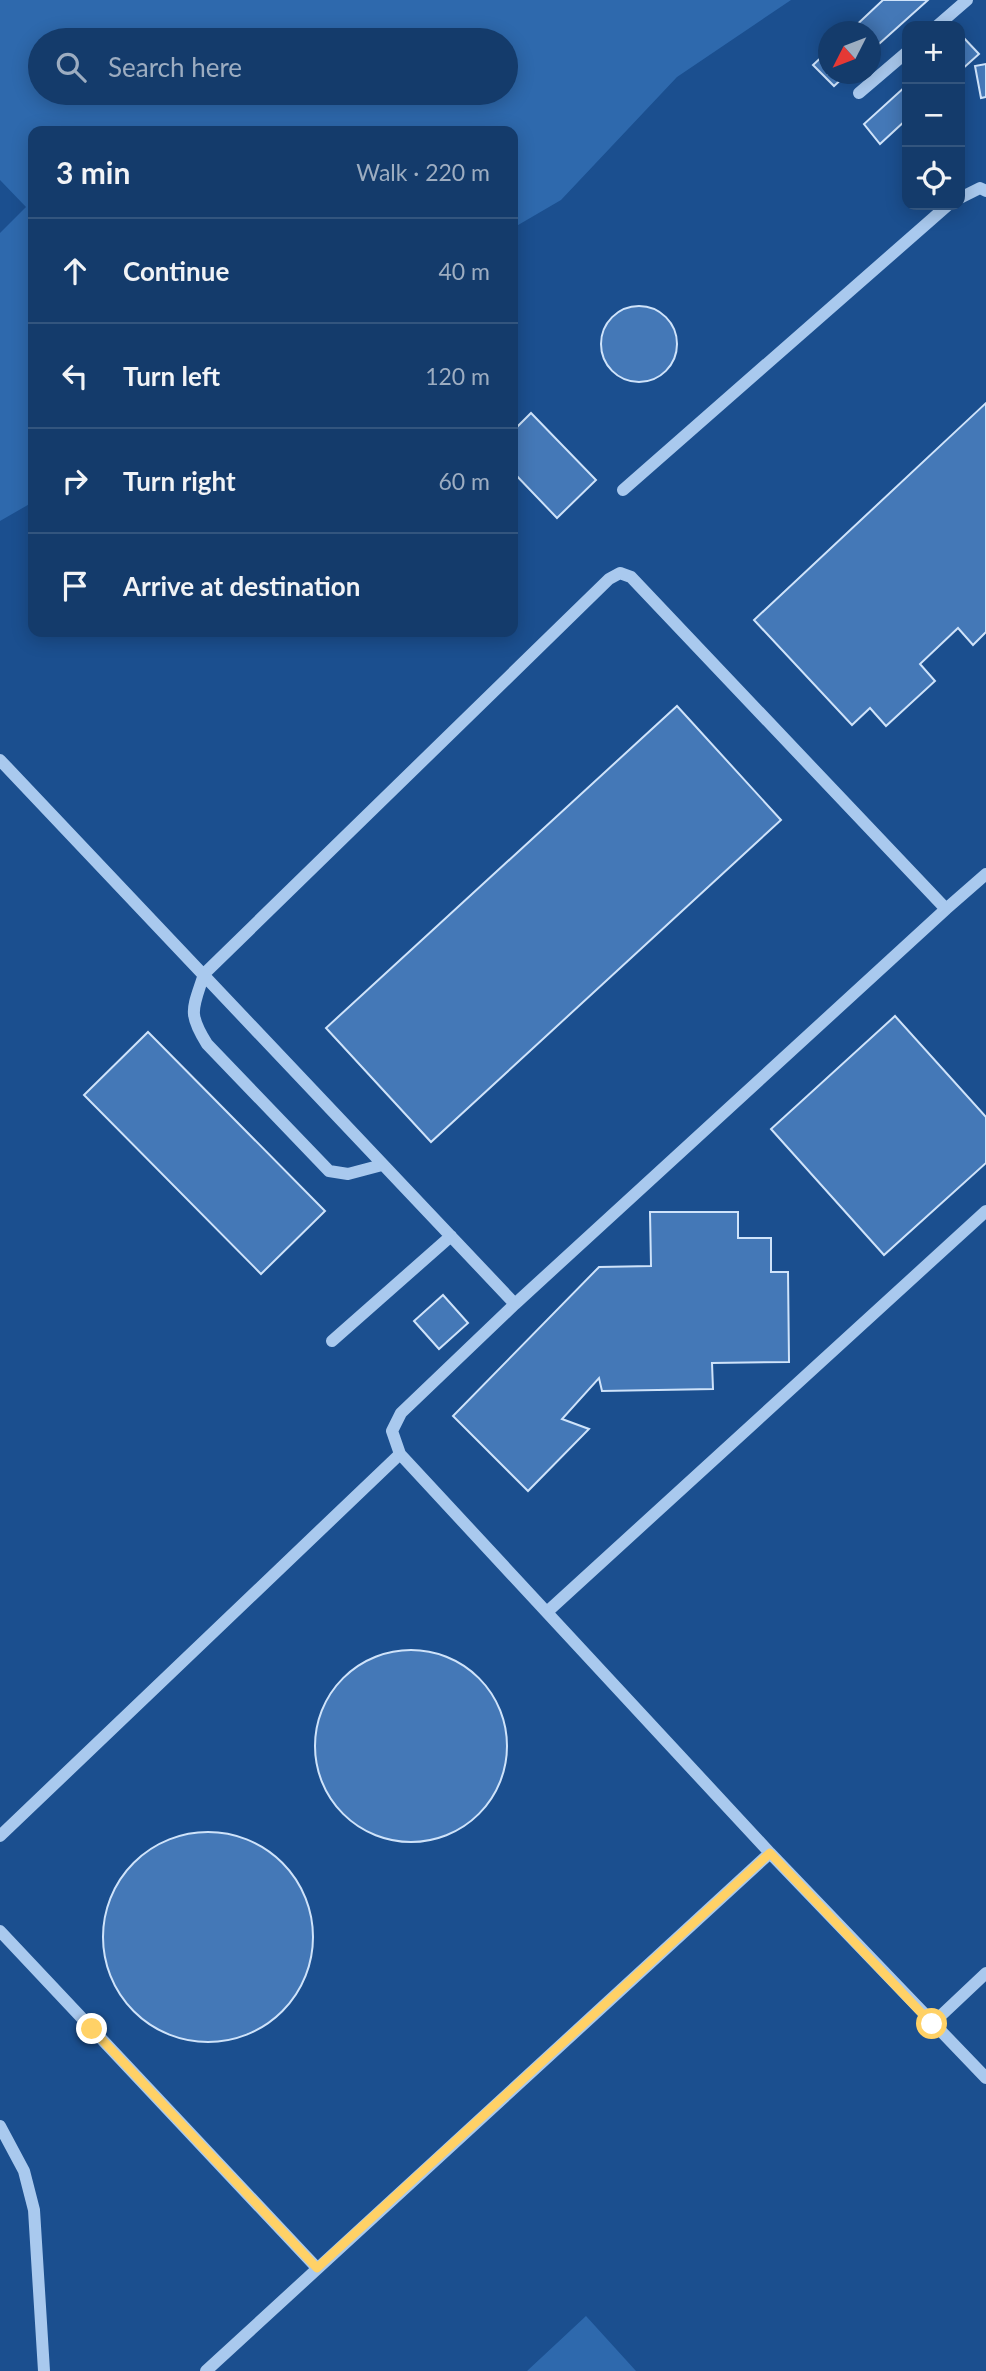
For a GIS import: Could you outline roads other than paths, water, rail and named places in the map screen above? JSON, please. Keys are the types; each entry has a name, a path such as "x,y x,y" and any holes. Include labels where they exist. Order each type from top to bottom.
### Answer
{"lane":[{"path":"943,21 967,0"},
{"path":"859,93 902,56"},
{"path":"965,196 980,188 986,191"},
{"path":"623,490 942,210"},
{"path":"383,1165 348,1174 329,1171 207,1044 194,1022 194,1005 204,974 609,579 620,573 631,577 946,909"},
{"path":"0,760 515,1304"},
{"path":"986,874 515,1304 401,1413 392,1431 400,1454 770,1853 986,2078"},
{"path":"547,1612 986,1211"},
{"path":"332,1341 450,1237"},
{"path":"0,1836 400,1454"},
{"path":"206,2371 770,1853"},
{"path":"0,1931 317,2268"},
{"path":"932,2024 986,1973"},
{"path":"0,2126 24,2171 34,2210 44,2371"}]}
